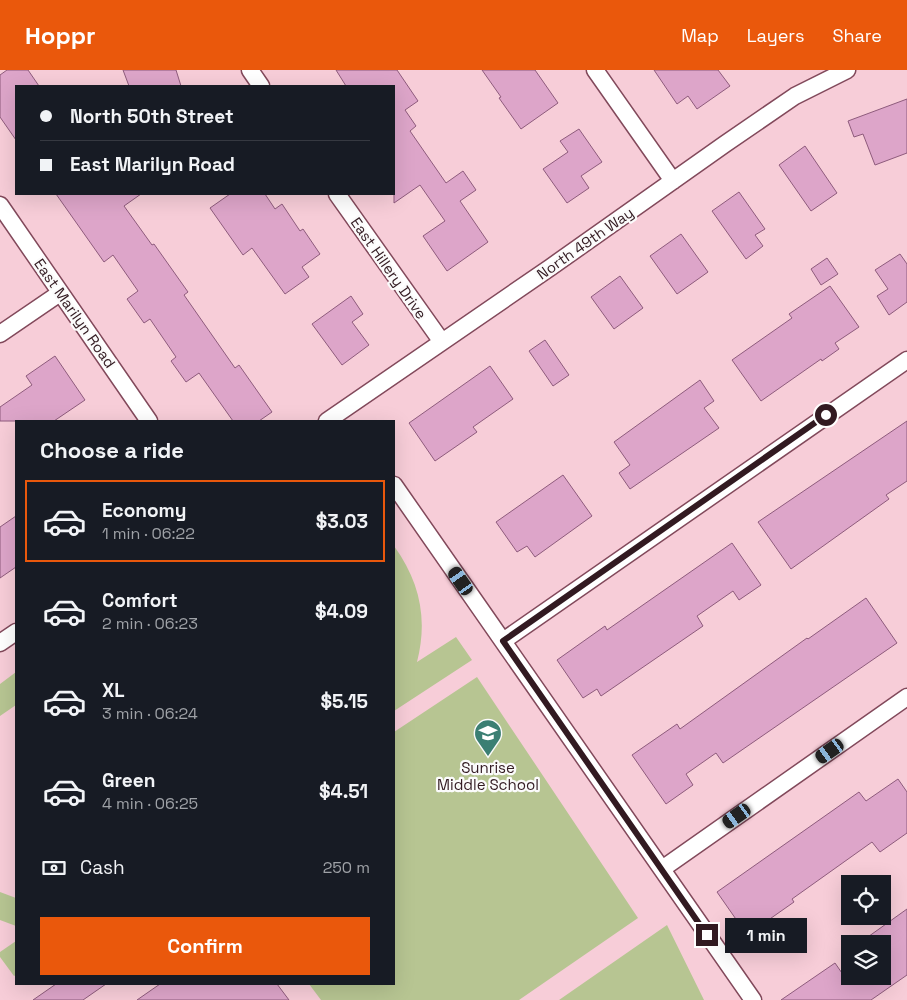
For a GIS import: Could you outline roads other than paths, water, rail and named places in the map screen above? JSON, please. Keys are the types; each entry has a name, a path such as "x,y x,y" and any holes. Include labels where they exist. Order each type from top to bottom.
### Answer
{"street":[{"path":"250,70 260,85"},
{"path":"594,70 673,181"},
{"name":"North 49th Way","path":"332,420 346,416 442,342 796,96 847,70"},
{"name":"East Hillery Drive","path":"338,195 442,342"},
{"name":"East Marilyn Road","path":"0,205 148,420"},
{"path":"0,334 60,292"},
{"path":"503,641 907,360"},
{"path":"395,486 753,1000"},
{"path":"0,643 15,633"},
{"path":"662,869 907,697"}],"place":[{"name":"Sunrise Middle School","path":"488,757"}]}
